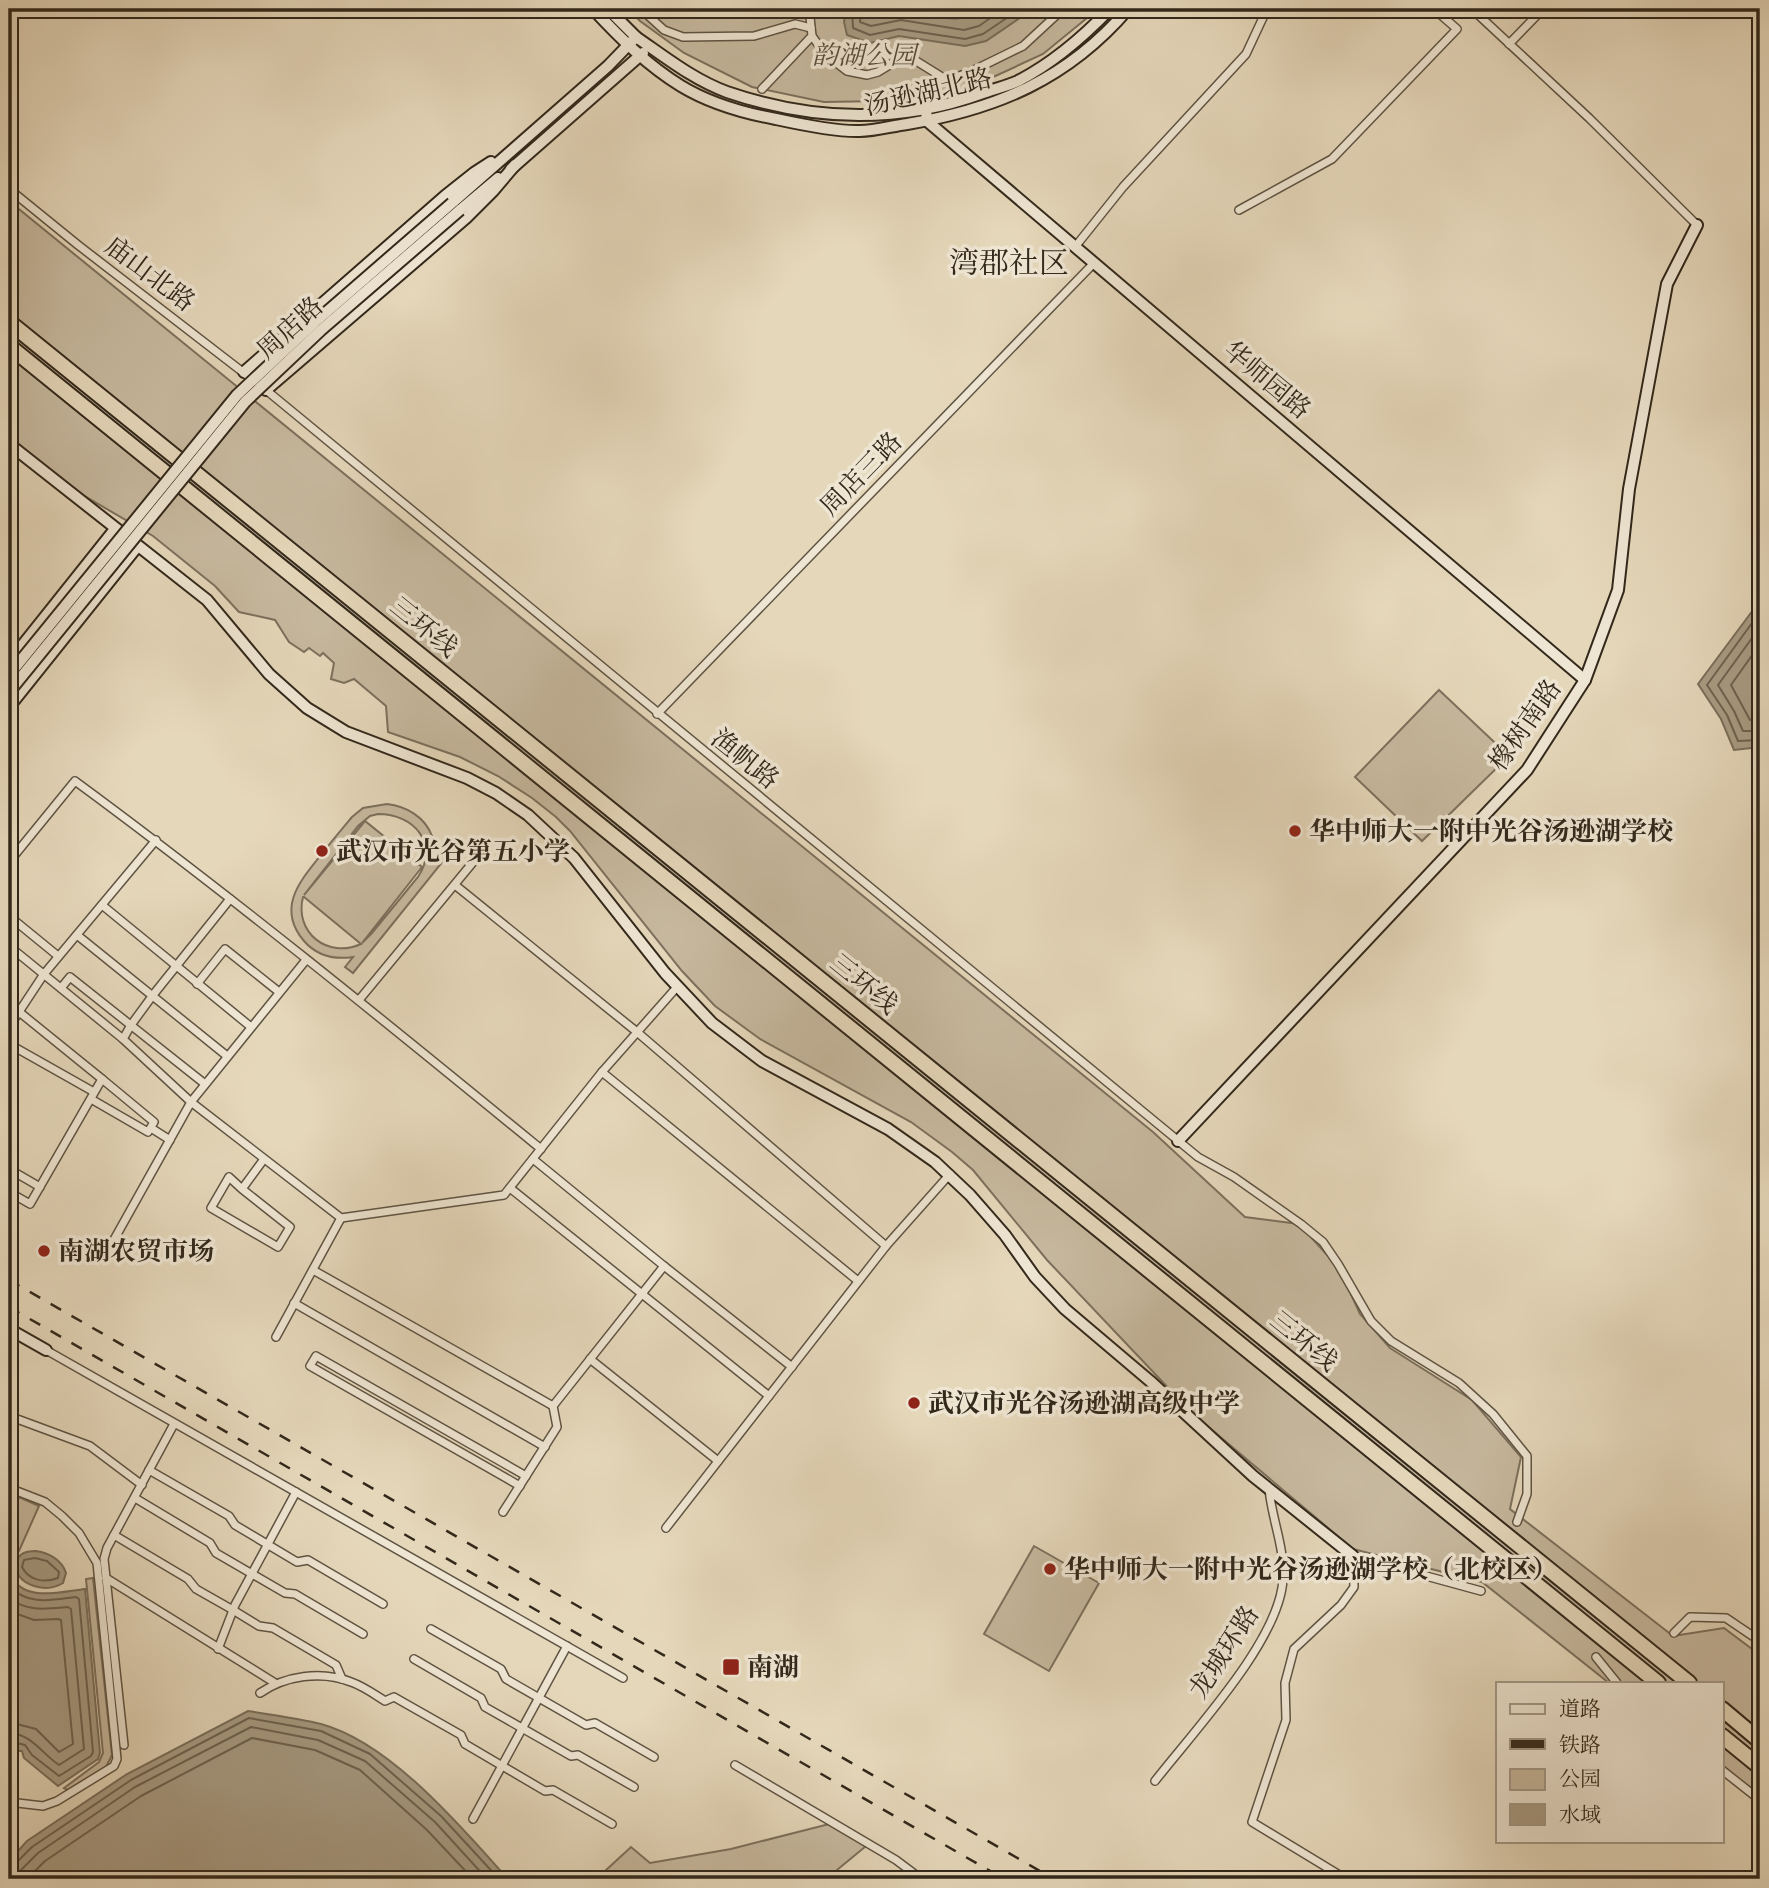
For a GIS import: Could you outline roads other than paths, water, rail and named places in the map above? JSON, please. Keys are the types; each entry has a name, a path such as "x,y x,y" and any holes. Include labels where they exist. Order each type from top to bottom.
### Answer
{"highway":[{"name":"三环线","path":"9,322 1688,1682"},
{"name":"三环线","path":"9,346 1657,1682"},
{"path":"1724,1711 1760,1741"},
{"path":"1724,1738 1760,1767"}],"street":[{"name":"汤逊湖北路","path":"593,9 628,46 682,87 722,105 758,116 859,132 926,115 1018,81 1071,46 1110,9"},
{"name":"汤逊湖北路","path":"608,9 636,37 689,74 727,92 796,110 859,117 926,115 982,108 1037,85 1098,42 1128,9"},
{"path":"641,9 664,30 683,37 754,36 795,24 812,32"},
{"path":"815,9 810,17 812,32 825,54 847,71 867,75 896,61 914,59 942,77 951,79 1023,46 1063,9"},
{"path":"1075,247 1123,187 1246,54 1267,9"},
{"path":"1239,210 1332,159 1457,29 1434,9"},
{"path":"1472,9 1697,225"},
{"path":"1509,44 1543,9"},
{"path":"762,89 812,32"},
{"path":"628,46 636,37"},
{"name":"周店路","path":"9,692 245,401 456,206 506,154 628,46"},
{"name":"周店路","path":"9,675 237,396 315,322 456,206 515,165 649,46"},
{"name":"华师园路","path":"926,115 1075,247 1585,680"},
{"path":"244,372 446,196 474,173 506,154"},
{"path":"266,390 466,218 494,191 515,165"},
{"name":"庙山北路","path":"9,189 266,390"},
{"name":"橡树南路","path":"1178,1141 1527,769 1585,680 1618,590 1629,489 1667,284 1697,225"},
{"name":"周店三路","path":"657,714 1094,263"},
{"name":"渔帆路","path":"266,390 1178,1141 1198,1157 1234,1177 1323,1242 1371,1321 1384,1335 1422,1362 1459,1383 1499,1422 1527,1456 1527,1494 1517,1522"},
{"path":"9,444 207,600 269,674 320,717 356,737 467,778 496,793 528,815 574,858 677,987 712,1023 747,1051 888,1129 950,1174 1005,1235 1026,1266 1059,1303 1269,1488 1353,1556 1481,1591"},
{"path":"9,662 115,529"},
{"path":"9,707 138,547"},
{"path":"9,862 75,780 156,840 359,1000 541,1149"},
{"path":"9,1027 58,956 156,840"},
{"path":"359,1000 474,861"},
{"path":"455,885 637,1032 886,1246"},
{"path":"123,1039 153,995 230,899"},
{"path":"102,905 251,1027"},
{"path":"9,916 58,956"},
{"path":"77,935 227,1056"},
{"path":"9,946 123,1039 191,1102 341,1219 504,1195 602,1072 677,987"},
{"path":"197,984 225,949 278,992"},
{"path":"106,1254 191,1102 306,960"},
{"path":"61,988 69,977 205,1084"},
{"path":"9,1044 148,1132 151,1128 154,1122 18,1011"},
{"path":"602,1072 858,1282"},
{"path":"9,1192 30,1204 102,1079"},
{"path":"151,1128 170,1140"},
{"path":"243,1189 264,1159"},
{"path":"533,1159 792,1367"},
{"path":"9,1169 40,1187"},
{"path":"666,1528 886,1246 950,1174"},
{"path":"229,1177 243,1189 290,1227 278,1247 211,1208 229,1177"},
{"path":"510,1188 769,1396"},
{"path":"276,1337 341,1219"},
{"path":"503,1512 557,1427 553,1406 664,1266"},
{"path":"313,1270 553,1406"},
{"path":"294,1303 545,1447"},
{"path":"9,1329 622,1678"},
{"path":"520,1486 310,1366 316,1356 526,1476"},
{"path":"590,1359 718,1461"},
{"path":"9,1416 90,1446 142,1485"},
{"path":"428,1433 434,1423"},
{"path":"124,1745 104,1559 107,1548 174,1424"},
{"path":"149,1470 229,1516 235,1525 267,1545 297,1562 308,1560 383,1604"},
{"path":"9,1488 45,1503 62,1516 79,1532 97,1563 117,1759 114,1766 57,1801 43,1806 9,1802"},
{"name":"龙城环路","path":"1155,1781 1235,1680 1274,1619 1281,1597 1283,1570 1279,1534 1271,1509 1269,1488"},
{"path":"219,1649 233,1610 296,1492"},
{"path":"135,1499 210,1542 216,1553 251,1574 285,1593 295,1594 363,1634"},
{"path":"114,1535 188,1578 196,1588 259,1626 273,1628 336,1665 342,1679"},
{"path":"1346,1879 1252,1822 1286,1720 1285,1683 1294,1649 1341,1605 1354,1587 1353,1556"},
{"path":"106,1578 275,1683"},
{"path":"1674,1633 1690,1618 1726,1618 1760,1641"},
{"path":"431,1629 501,1669 506,1679 586,1726 595,1723 654,1757"},
{"path":"473,1819 567,1646"},
{"path":"1596,1657 1616,1682"},
{"path":"414,1659 481,1698 485,1707 571,1756 578,1755 634,1787"},
{"path":"260,1693 275,1683 327,1676 350,1681 385,1701 394,1697 461,1735 465,1744 502,1766 545,1791 553,1790 612,1824"},
{"path":"735,1765 896,1860 920,1878 918,1879"},
{"path":"1724,1772 1760,1800"},
{"path":"1755,1879 1760,1863"}],"water":[{"path":"846,9 1033,9 986,41 965,46 899,36 870,43 847,35 844,22"},
{"path":"1760,566 1760,747 1734,750 1721,719 1698,684 1756,606"},
{"path":"36,1551 50,1555 61,1564 66,1573 63,1583 42,1588 22,1579 15,1567 17,1559 25,1553"},
{"path":"9,1573 23,1589 32,1592 53,1593 85,1589 100,1753 98,1759 58,1786 24,1758 22,1751 15,1751 9,1746"},
{"path":"248,1711 321,1724 347,1734 373,1749 399,1768 447,1812 508,1879 9,1879 9,1861 27,1841 127,1774"}],"railway":[{"path":"9,1280 1054,1879"},
{"path":"9,1307 1004,1879"}],"place":[{"name":"华中师大一附中光谷汤逊湖学校","path":"1295,831"},
{"name":"武汉市光谷第五小学","path":"322,851"},
{"name":"南湖农贸市场","path":"44,1251"},
{"name":"武汉市光谷汤逊湖高级中学","path":"914,1403"},
{"name":"华中师大一附中光谷汤逊湖学校（北校区）","path":"1050,1569"},
{"name":"南湖","path":"731,1667"}],"district":[{"name":"湾郡社区","path":"1009,263"}],"park label":[{"name":"韵湖公园","path":"864,55"}]}
